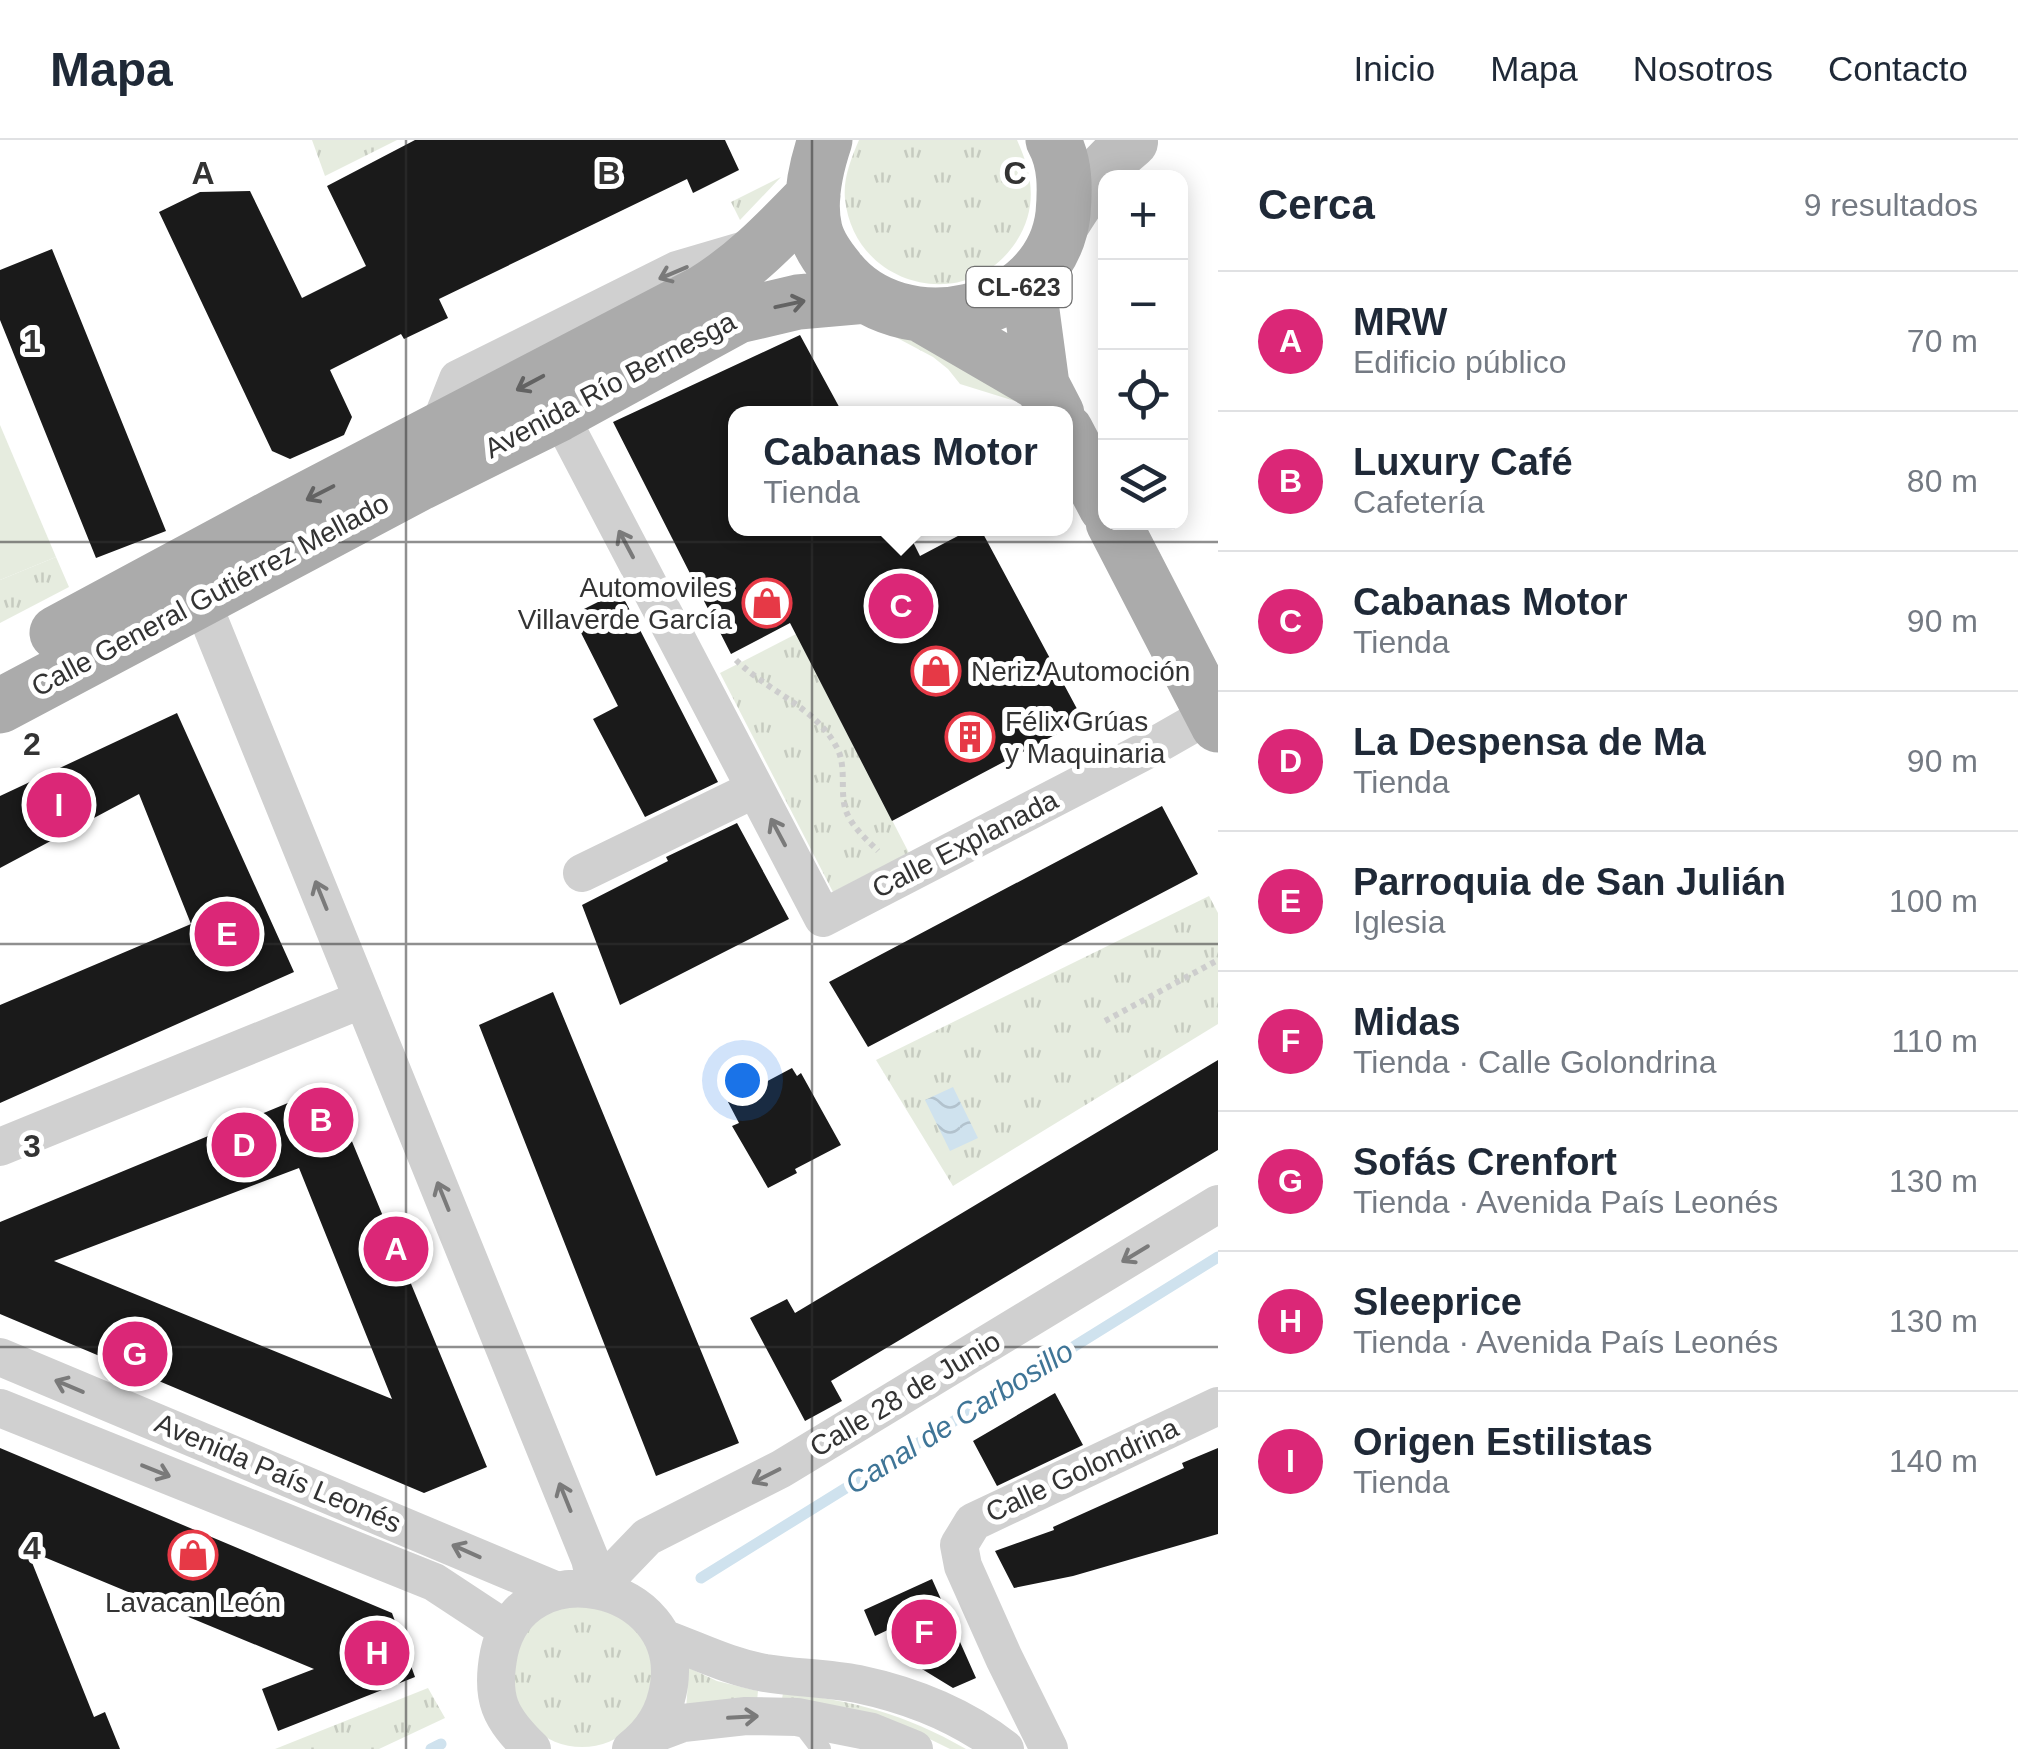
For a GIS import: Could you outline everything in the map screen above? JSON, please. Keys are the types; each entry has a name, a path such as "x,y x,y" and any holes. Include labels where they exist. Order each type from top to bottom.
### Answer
{"main road":[{"name":"CL-623","path":"825,140 816,165 813,196 815,231 830,260 866,296 924,316 965,314 997,300 1028,281 1048,257 1061,228 1066,187 1053,140"},
{"path":"1061,228 1084,190 1125,140"},
{"name":"Avenida Río Bernesga","path":"421,454 721,282 813,196"},
{"name":"CL-623","path":"1028,281 1054,406"},
{"name":"Avenida Río Bernesga","path":"421,454 559,414 738,316 798,302 866,296"},
{"name":"CL-623","path":"924,316 1049,406"},
{"name":"CL-623","path":"1073,445 1098,493"},
{"name":"Calle General Gutiérrez Mellado","path":"0,706 201,600 421,454"},
{"name":"Calle General Gutiérrez Mellado","path":"0,663 421,454"},
{"path":"1117,530 1215,719"}],"street":[{"path":"559,414 755,789 582,873"},
{"path":"201,600 590,1560 598,1589"},
{"name":"Calle Explanada","path":"755,789 823,918 1149,749 1215,719"},
{"path":"0,1147 363,999"},
{"name":"Calle 28 de Junio","path":"598,1589 647,1537 781,1469 1218,1204"},
{"name":"Avenida País Leonés","path":"0,1357 555,1590"},
{"name":"Calle Golondrina","path":"1049,1749 963,1566 959,1545 973,1522 1218,1406"},
{"name":"Avenida País Leonés","path":"0,1408 434,1582 507,1630"},
{"path":"532,1749 511,1728 498,1704 496,1669 502,1641 520,1612 555,1590 572,1588 598,1589 622,1599 646,1614 663,1638 671,1670 666,1704 639,1743"},
{"path":"663,1638 735,1666 858,1684 904,1696 971,1724 1005,1749"},
{"path":"971,1724 988,1717 1001,1693 1004,1658"},
{"path":"639,1743 683,1723 746,1716 797,1717 872,1732 914,1749"}],"lane":[{"path":"797,1717 822,1749"}],"path":[{"path":"736,660 753,677 814,718 838,748 845,808 861,835 880,854"},
{"path":"1105,1021 1218,960"}],"green space":[{"path":"312,140 397,140 325,176"},
{"path":"859,140 1017,140 1031,191 1028,217 1016,242 995,265 970,279 943,284 916,281 890,271 869,253 853,229 845,199 846,176"},
{"path":"781,177 740,220 731,202"},
{"path":"886,332 934,345 1018,402 960,384 933,357"},
{"path":"0,425 56,557 0,580"},
{"path":"56,557 69,587 0,623 0,580"},
{"path":"796,634 909,853 833,892 720,673"},
{"path":"1209,896 1218,913 1218,1024 953,1186 876,1060"},
{"path":"582,1605 609,1610 632,1626 648,1649 653,1676 648,1703 632,1726 609,1742 582,1747 555,1742 532,1726 516,1703 511,1676 516,1649 532,1626 555,1610"},
{"path":"689,1668 717,1681 758,1691 757,1701 686,1710"},
{"path":"428,1688 445,1718 379,1749 275,1749"},
{"path":"783,1693 878,1710 922,1726 966,1749 950,1749 903,1726 847,1708 782,1699"}],"water":[{"path":"953,1087 978,1138 950,1151 925,1100"}],"building":[{"path":"415,140 725,140 739,170 693,193 687,179 439,299 448,318 404,339 401,334 330,370 352,417 344,435 290,459 272,451 159,212 200,192 250,191 302,298 366,266 327,186"},
{"path":"52,249 166,531 96,558 0,320 0,270"},
{"path":"800,335 839,406 728,406 728,536 910,536 920,556 958,536 984,536 1083,720 892,821 790,623 731,654 613,422"},
{"path":"620,591 718,782 645,817 593,719 618,706 572,615"},
{"path":"177,713 294,972 0,1103 0,1005 191,924 139,794 0,868 0,796"},
{"path":"1162,806 1198,874 868,1047 829,982"},
{"path":"737,823 789,919 620,1005 582,905 668,861 666,857"},
{"path":"553,992 739,1443 656,1476 479,1025"},
{"path":"1218,1060 1218,1150 831,1381 842,1401 805,1421 750,1318 787,1299 795,1313"},
{"path":"792,1068 797,1076 801,1073 841,1145 768,1188 732,1126 739,1123 728,1102"},
{"path":"329,1086 487,1467 424,1493 0,1314 0,1222","holes":["299,1168 392,1399 54,1261"]},
{"path":"1055,1393 1083,1445 997,1486 973,1441"},
{"path":"0,1448 392,1613 415,1677 278,1731 262,1689 314,1669 27,1550 94,1717 105,1712 120,1749 0,1749"},
{"path":"1218,1448 1218,1534 1073,1576 1014,1588 995,1551 1054,1530 1053,1527 1184,1468 1182,1463"},
{"path":"932,1579 976,1678 953,1688 917,1666 909,1647 901,1650 892,1628 875,1636 864,1610"}],"waterway":[{"name":"Canal de Carbosillo","path":"701,1578 1218,1257"},
{"name":"Canal de Carbosillo","path":"431,1749 441,1744"}],"place":[{"name":"Automoviles Villaverde García","path":"767,603"},
{"name":"Cabanas Motor","path":"901,606"},
{"name":"Neriz Automoción","path":"936,671"},
{"name":"Félix Grúas y Maquinaria","path":"970,737"},
{"name":"Origen Estilistas","path":"59,805"},
{"name":"Parroquia de San Julián","path":"227,934"},
{"name":"Luxury Café","path":"321,1120"},
{"name":"La Despensa de Ma","path":"244,1145"},
{"name":"MRW","path":"396,1249"},
{"name":"Sofás Crenfort","path":"135,1354"},
{"name":"Lavacan León","path":"193,1555"},
{"name":"Midas","path":"924,1632"},
{"name":"Sleeprice","path":"377,1653"}]}
